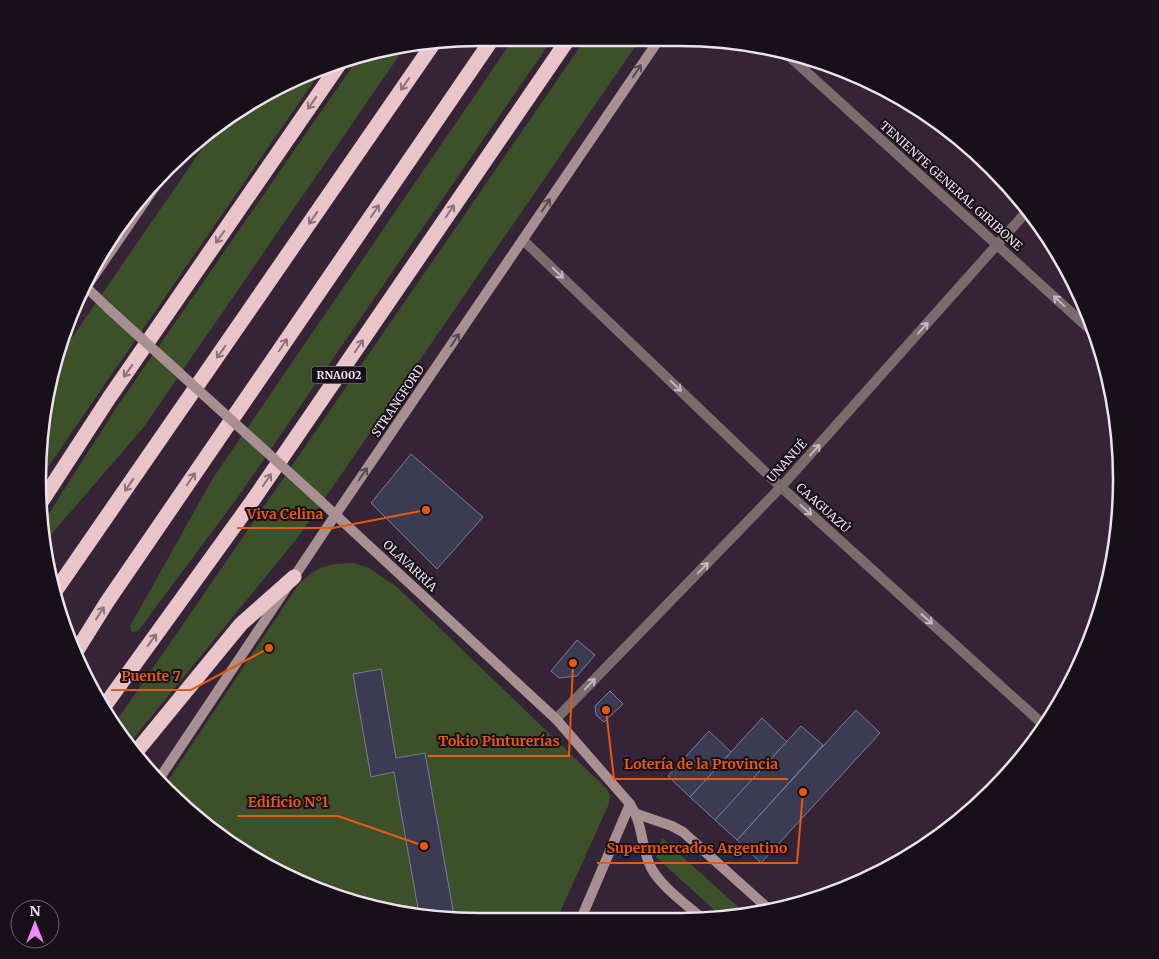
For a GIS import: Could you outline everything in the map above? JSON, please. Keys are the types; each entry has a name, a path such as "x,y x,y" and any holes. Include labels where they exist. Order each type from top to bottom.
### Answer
{"highway":[{"path":"80,646 107,602 488,46"},
{"name":"RNA002","path":"108,702 251,503 564,46"},
{"path":"59,585 429,49"},
{"path":"47,494 109,398 334,71"},
{"path":"140,748 241,624 294,577"}],"street":[{"name":"STRANGFORD","path":"162,774 336,514 655,46"},
{"name":"TENIENTE GENERAL GIRIBONE","path":"794,62 1084,324"},
{"name":"UNANUÉ","path":"556,719 781,487 1023,216"},
{"path":"114,246 124,232"},
{"name":"CAAGUAZÚ","path":"523,240 781,487 1039,721"},
{"name":"OLAVARRÍA","path":"90,291 336,514 556,719 630,804 637,814 649,865 661,881 695,912"},
{"path":"583,913 630,804"},
{"path":"637,814 672,826 683,832 763,904"}],"green space":[{"path":"509,46 548,46 238,497 138,631 131,631 130,626 213,478"},
{"path":"580,46 636,46 299,536 133,739 118,719"},
{"path":"400,54 143,428 50,536 48,515 116,408 353,65"},
{"path":"316,78 46,469 50,423 55,395 61,367 71,339 204,146 239,119 263,104"},
{"path":"354,563 369,568 397,587 607,789 610,796 608,806 560,913 453,912 425,754 396,758 380,669 372,777 394,772 418,908 367,898 340,890 288,868 239,840 194,805 168,780 298,585 312,573 323,567"},
{"path":"662,838 740,908 716,911 656,857"}],"building":[{"path":"411,454 483,517 437,569 371,503"},
{"path":"577,640 595,655 577,676 559,678 551,671"},
{"path":"381,669 396,758 425,753 453,912 418,908 394,772 371,777 353,674"},
{"path":"610,691 623,704 604,722 596,715 595,706"},
{"path":"856,710 880,733 761,863 737,840"},
{"path":"762,718 787,742 715,820 690,797"},
{"path":"801,726 823,745 737,840 715,820"},
{"path":"709,731 731,752 690,797 668,776"}],"place":[{"name":"Viva Celina","path":"426,510"},
{"name":"Puente 7","path":"269,648"},
{"name":"Tokio Pinturerías","path":"573,663"},
{"name":"Lotería de la Provincia","path":"606,710"},
{"name":"Supermercados Argentino","path":"803,792"},
{"name":"Edificio N°1","path":"424,846"}]}
